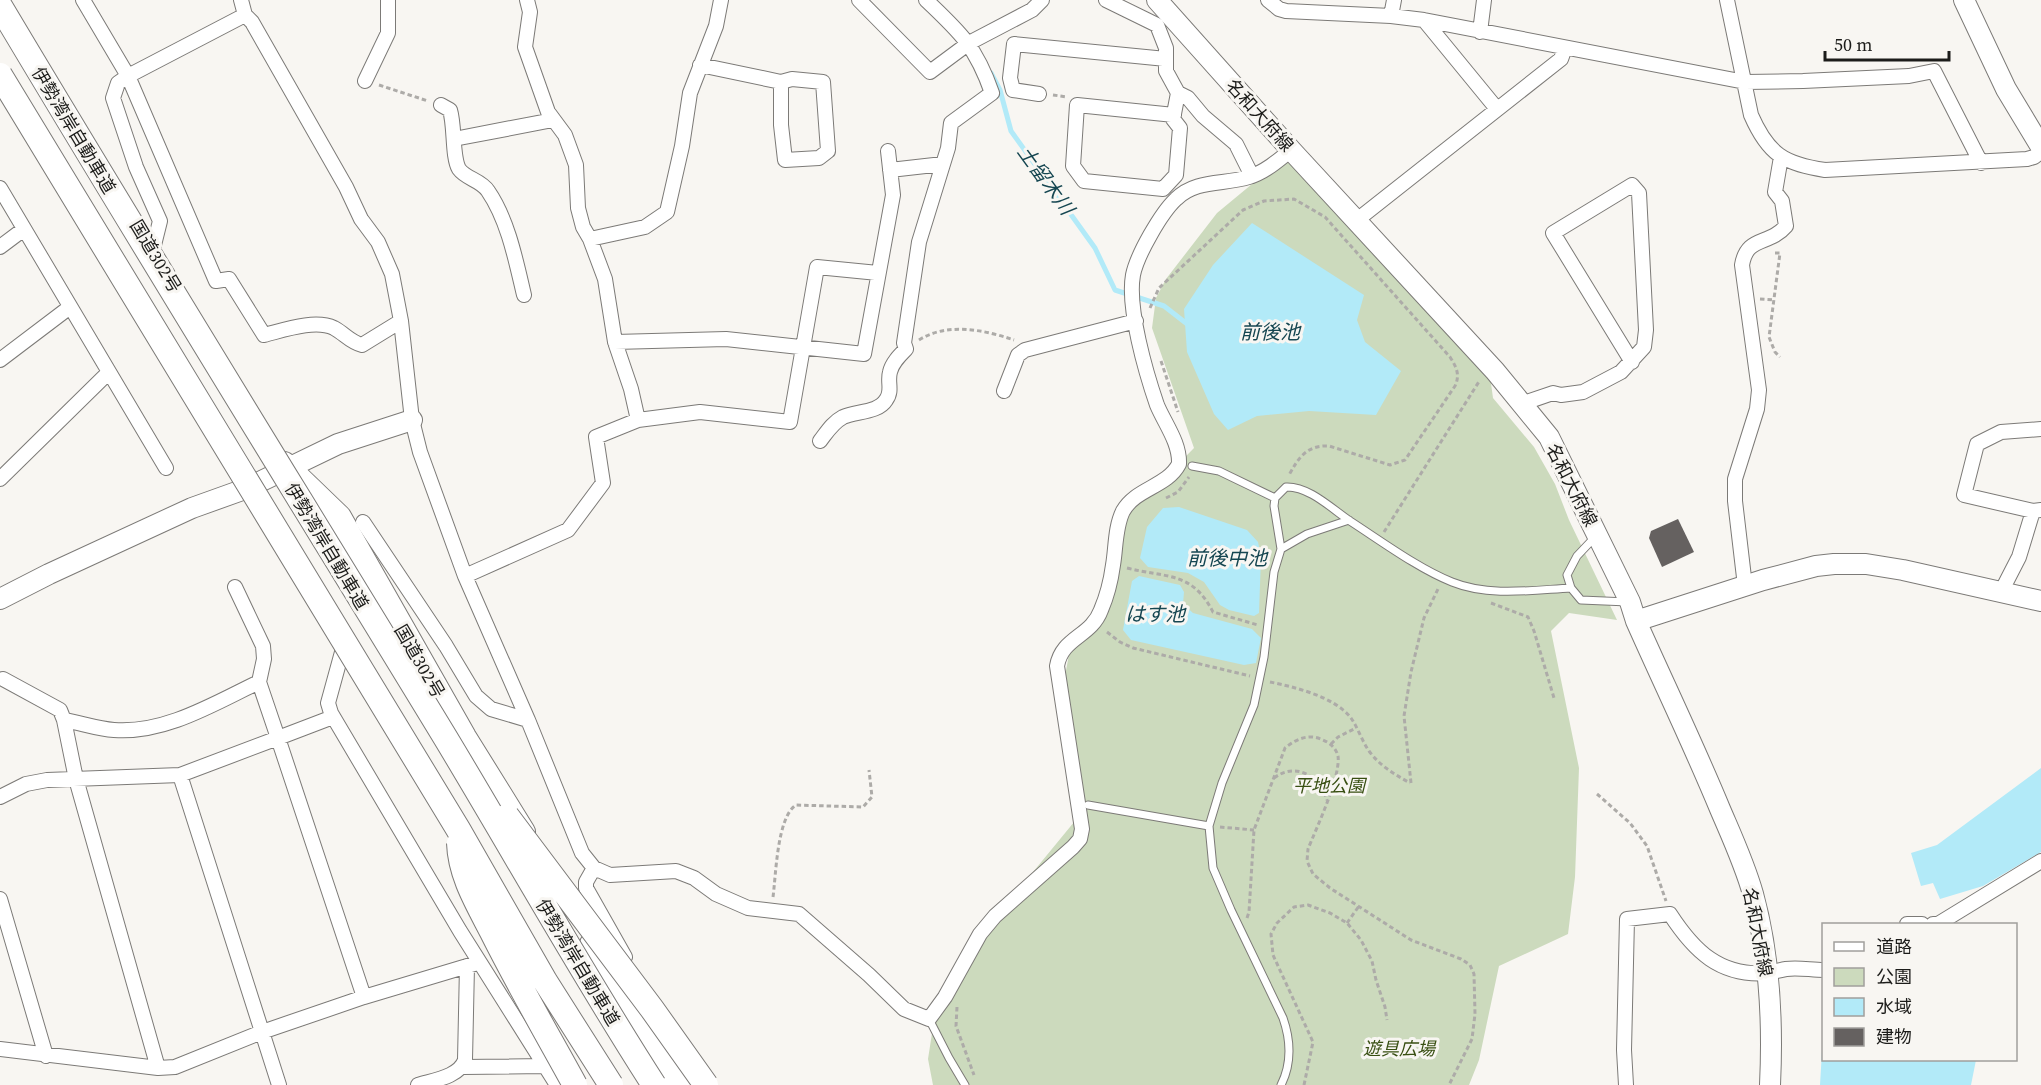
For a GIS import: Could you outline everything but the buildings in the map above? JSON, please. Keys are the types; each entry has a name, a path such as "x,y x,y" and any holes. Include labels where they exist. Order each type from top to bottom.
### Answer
{"highway":[{"name":"国道302号","path":"3,0 286,468 339,517 464,737 678,1085"},
{"name":"伊勢湾岸自動車道","path":"0,6 444,736 612,1020 654,1085"},
{"name":"伊勢湾岸自動車道","path":"0,75 458,829 545,981 611,1085"},
{"path":"0,83 577,1044 604,1085"},
{"path":"444,736 557,880 680,1046 706,1085"},
{"path":"458,829 459,856 468,885 502,954 575,1085"}],"main road":[{"name":"名和大府線","path":"1157,0 1291,150 1495,370 1549,437 1630,602 1636,621 1707,776 1753,892 1767,973 1772,1042 1770,1085"},
{"path":"1964,0 2006,89 2041,147"},
{"path":"0,599 192,508 245,489 338,444 412,420"},
{"path":"1636,621 1745,586 1816,566 1834,564 1866,564 1903,570 2041,601"}],"street":[{"path":"83,0 128,76 216,281 229,279 264,335 304,325 325,326 334,328 352,342 362,345 401,321"},
{"path":"241,0 245,15 252,22 346,187 361,219 378,242 392,274 401,321 412,420 420,452 465,576 528,720 582,853 594,868 610,875 676,871 694,878 716,894 748,908 799,914 904,1009 929,1018 945,997 980,934 995,916 1073,848 1080,839 1082,829 1057,666 1059,654 1066,645 1089,628 1102,609 1113,568 1119,522 1123,511 1137,495 1169,477 1179,465 1178,450 1158,407 1144,364 1133,296 1133,274 1139,259 1162,216 1176,199 1203,184 1252,176 1275,163 1291,150"},
{"path":"365,81 388,33 388,0"},
{"path":"527,0 530,12 525,47 548,112 565,135 576,165 578,208 583,227 605,279 615,342 631,389 638,420"},
{"path":"590,239 645,226 667,212 682,146 690,93 716,26 721,0"},
{"path":"859,0 930,72 969,43 1032,10 1042,0"},
{"path":"820,441 832,424 844,417 877,408 886,401 890,391 889,374 897,358 906,349 904,343 906,324 919,242 948,148 951,123 992,93 986,73 969,43 926,0"},
{"path":"1106,0 1157,25 1166,48 1166,71 1178,93 1188,98 1203,116 1236,144 1252,176"},
{"path":"1268,0 1279,9 1304,5 1424,20 1745,82 1909,76 1934,71 1981,163"},
{"path":"1392,16 1394,0"},
{"path":"1480,32 1484,0"},
{"path":"1727,0 1751,115 1759,132 1781,157 1800,166 1825,170 1981,163 2027,159 2041,152"},
{"path":"153,249 160,221 136,166 113,98 118,83 245,15"},
{"path":"1424,20 1497,109"},
{"path":"1039,94 1013,90 1010,78 1014,44 1166,59"},
{"path":"1357,220 1561,59 1565,48"},
{"path":"700,65 781,82 792,79 823,82 828,151 819,158 785,160 781,125 781,82"},
{"path":"1174,115 1077,105 1073,166 1084,181 1163,189 1176,175 1180,128 1173,119 1174,115 1178,93"},
{"path":"441,105 450,110 454,122 458,168 489,191 508,233 524,295"},
{"path":"454,139 554,120"},
{"path":"615,342 726,339 864,354 893,195 888,151"},
{"path":"1745,586 1735,501 1735,479 1757,409 1759,390 1742,265 1744,253 1749,246 1781,233 1786,226 1782,201 1774,192 1781,157"},
{"path":"890,170 943,164"},
{"path":"1521,404 1553,393 1562,395 1582,392 1621,372 1632,362 1644,347 1646,330 1639,193 1632,185 1553,233 1632,362"},
{"path":"0,188 166,468"},
{"path":"0,247 24,229"},
{"path":"465,576 568,530 603,483 596,437 638,420 700,412 790,422 817,267 878,273"},
{"path":"0,360 70,307"},
{"path":"1004,391 1018,356 1024,350 1136,321"},
{"path":"0,479 109,372"},
{"path":"2001,592 2019,557 2037,510 1964,495 1977,444 2001,432 2041,429"},
{"path":"363,522 446,646 476,696 491,709 528,720"},
{"path":"235,587 263,646 264,659 259,682 364,997"},
{"path":"342,652 328,703 333,717 474,964 557,1085"},
{"path":"3,679 60,710 64,720 76,779 158,1068"},
{"path":"64,720 114,730 140,729 179,719 259,682"},
{"path":"0,797 26,784 47,780 180,774 333,717"},
{"path":"180,774 279,1085"},
{"path":"1940,923 2041,861"},
{"path":"594,868 586,882 586,888 639,982 657,995 719,1085"},
{"path":"0,899 46,1056"},
{"path":"1626,1085 1624,1050 1627,919 1670,914 1682,934 1697,950 1732,971 1767,973 1787,969 1822,970"},
{"path":"0,1049 158,1068 175,1067 262,1032 364,997 474,964"},
{"path":"418,1085 457,1072 463,1067 474,964"},
{"path":"463,1067 544,1066"}],"lane":[{"path":"1192,466 1219,471 1275,498"},
{"path":"1281,1085 1288,1066 1289,1035 1213,868 1209,826 1222,783 1254,705 1260,679 1274,572 1281,549 1274,506 1275,498 1286,487 1294,486 1454,583 1513,591 1571,588"},
{"path":"1281,549 1307,534 1349,520"},
{"path":"1597,534 1578,556 1567,575 1571,588 1581,600 1630,602"},
{"path":"1088,805 1209,826"},
{"path":"929,1018 965,1085"}],"path":[{"path":"365,81 441,105"},
{"path":"1039,94 1073,97 1077,105"},
{"path":"1149,311 1150,304 1159,288 1243,210 1264,201 1294,200 1325,217 1450,357 1459,377 1455,387 1405,460 1390,465 1329,446 1312,447 1299,458 1285,484 1286,487"},
{"path":"1780,254 1769,337 1775,352 1780,357"},
{"path":"906,349 935,331 945,330 991,332 1017,341 1024,350"},
{"path":"1160,358 1179,413"},
{"path":"1380,539 1460,408 1482,377"},
{"path":"1163,499 1178,492 1188,481 1192,466"},
{"path":"1128,558 1126,568 1186,581 1197,588 1213,612 1268,627"},
{"path":"1104,636 1108,630 1120,642 1134,648 1260,679 1324,698 1350,717 1370,752 1384,768 1411,783 1404,716 1411,672 1424,618 1441,582"},
{"path":"1489,602 1528,617 1554,698"},
{"path":"1331,744 1338,737 1356,728"},
{"path":"1242,931 1249,912 1254,830 1273,779 1285,748 1306,736 1317,737 1331,744 1338,756 1336,773 1327,801 1308,849 1307,861 1313,874 1330,888 1411,940 1461,959 1470,965 1474,974 1475,1014 1472,1039 1449,1085"},
{"path":"772,911 782,831 792,807 796,805 863,807 872,797 869,770"},
{"path":"1273,779 1280,773 1294,771 1306,774 1320,783 1327,801"},
{"path":"1597,794 1630,823 1647,846 1670,914"},
{"path":"1209,826 1254,830"},
{"path":"1304,1085 1313,1042 1273,955 1271,934 1277,923 1294,907 1308,905 1330,913 1347,923 1361,940 1372,961 1387,1020"},
{"path":"1347,923 1359,906"},
{"path":"962,997 957,1007 956,1026 974,1076"}],"green space":[{"name":"平地公園","path":"1287,155 1490,376 1493,398 1534,447 1555,484 1569,520 1617,620 1569,613 1551,631 1579,768 1575,877 1568,934 1499,966 1479,1060 1469,1085 933,1085 928,1059 935,1014 973,945 1079,816 1062,692 1070,649 1098,607 1122,521 1194,448 1152,328 1156,298 1166,279 1217,213"}],"water":[{"name":"前後池","path":"1252,223 1364,295 1357,320 1365,342 1401,371 1376,415 1309,411 1257,416 1228,430 1214,414 1187,352 1184,309 1213,265"},
{"name":"前後中池","path":"1179,507 1247,530 1258,542 1261,556 1259,613 1254,616 1229,610 1220,605 1204,582 1188,573 1148,567 1140,558 1147,527 1163,508"},
{"name":"はす池","path":"1139,576 1180,585 1184,592 1183,604 1193,613 1252,629 1261,638 1256,663 1244,665 1131,640 1123,630 1132,581"},
{"path":"2041,768 2041,852 1983,886 1940,899 1933,883 1921,886 1911,853 1937,845"},
{"path":"1822,1051 1822,1061 1976,1061 1971,1085 1820,1085"}],"waterway":[{"name":"土留木川","path":"991,73 1000,90 1011,131 1095,248 1115,290 1164,306 1191,327"}],"park label":[{"name":"遊具広場","path":"1399,1048"}]}
